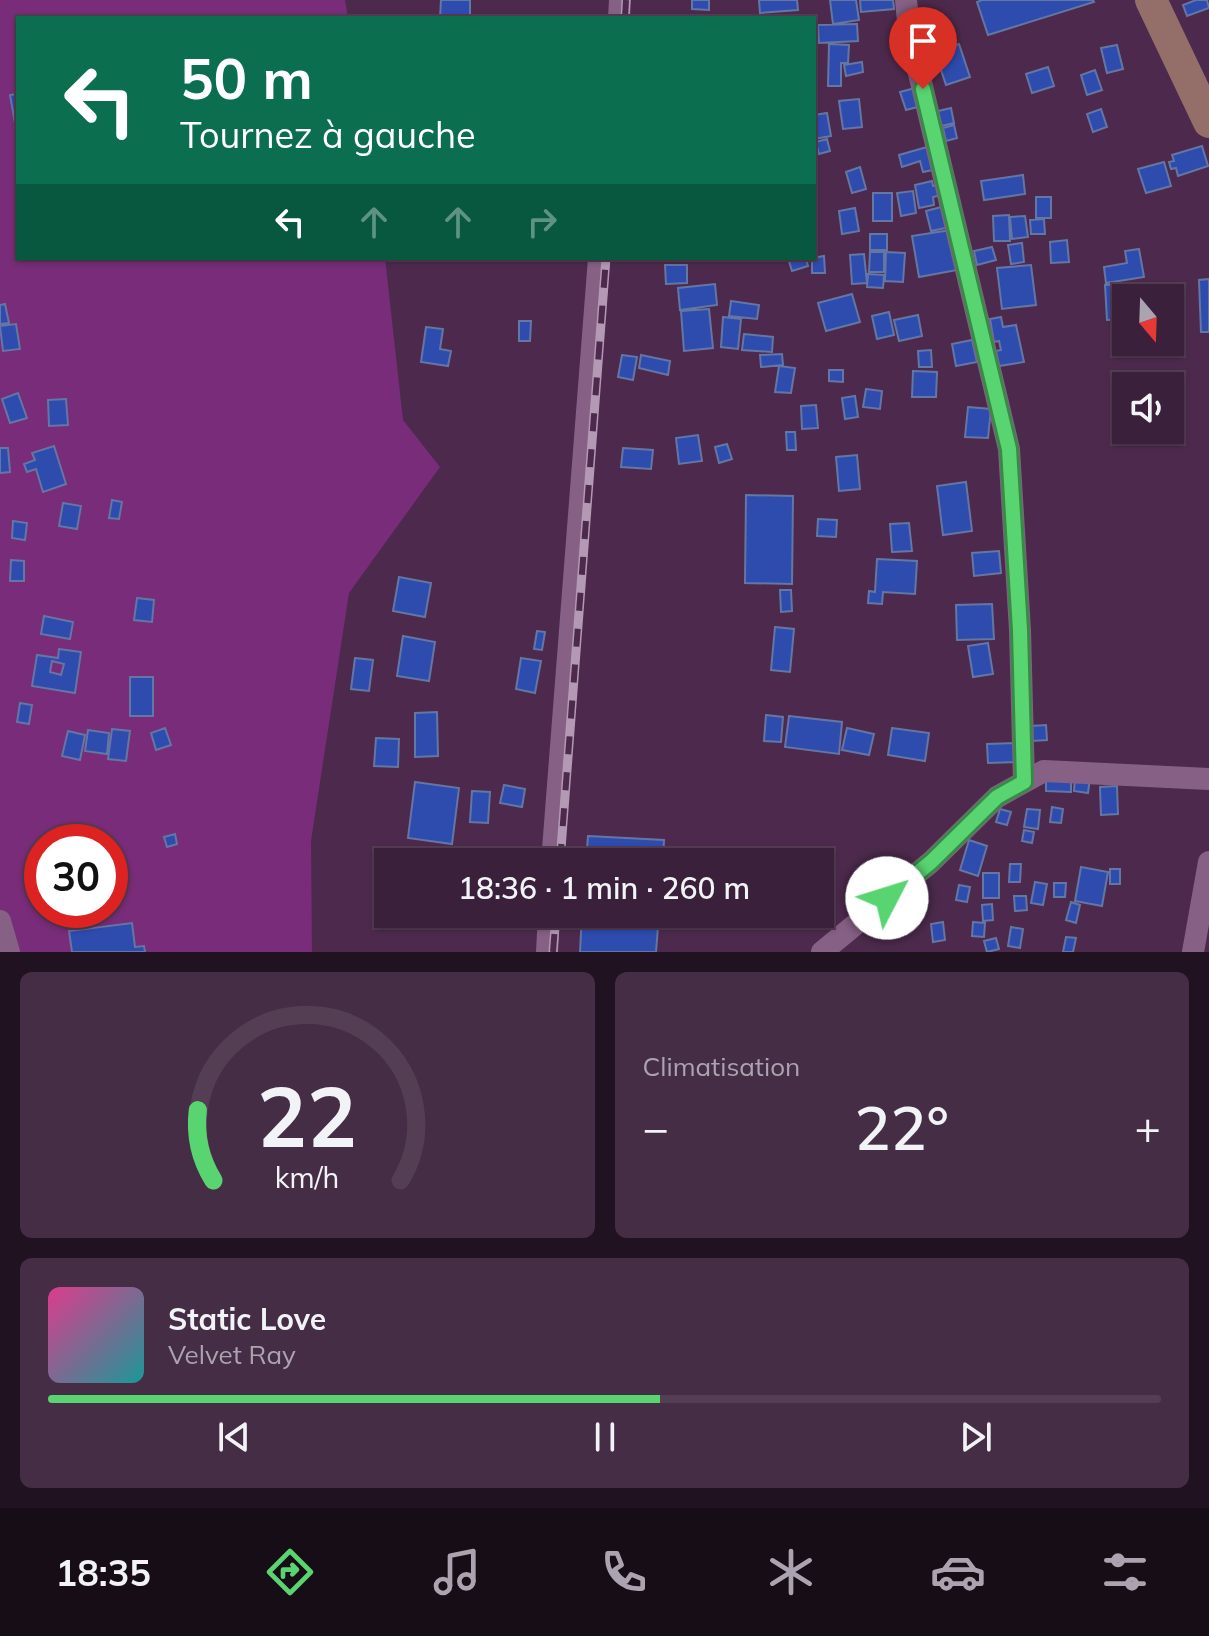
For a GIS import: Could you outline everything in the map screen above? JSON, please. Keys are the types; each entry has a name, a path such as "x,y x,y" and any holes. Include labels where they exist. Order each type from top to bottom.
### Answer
{"main road":[{"path":"1151,0 1209,122"}],"street":[{"path":"906,0 909,32 1009,449 1020,630 1024,782"},
{"path":"553,848 599,260"},
{"path":"822,952 931,862 997,797 1044,771 1209,779"},
{"path":"1193,952 1209,862"},
{"path":"0,921 9,952"},
{"path":"547,952 548,928"}],"shaded area":[{"path":"0,0 345,0 348,16 16,16 16,260 385,260 403,420 440,467 349,593 311,841 312,952 0,952"}],"building":[{"path":"441,0 470,0 470,16 440,16"},
{"path":"692,0 709,0 709,10 692,9"},
{"path":"759,0 797,0 798,10 760,13"},
{"path":"830,0 856,0 859,20 833,24"},
{"path":"860,0 893,0 894,9 861,12"},
{"path":"1207,0 1209,8 1187,16 1183,5"},
{"path":"977,2 1094,2 988,35"},
{"path":"857,24 858,41 819,43 818,25"},
{"path":"829,44 849,45 848,63 841,63 841,86 828,86"},
{"path":"959,44 970,77 946,85 935,52"},
{"path":"1117,45 1123,69 1107,73 1101,48"},
{"path":"862,62 863,72 846,76 844,65"},
{"path":"1048,67 1054,86 1032,93 1026,74"},
{"path":"1095,70 1102,90 1087,95 1081,75"},
{"path":"915,88 921,106 906,110 900,92"},
{"path":"16,94 16,128 10,95"},
{"path":"859,99 862,127 843,129 839,101"},
{"path":"951,108 954,123 941,126 938,111"},
{"path":"1101,109 1107,127 1093,132 1087,114"},
{"path":"827,113 831,136 816,139 816,115"},
{"path":"954,125 957,138 946,141 943,128"},
{"path":"827,139 830,151 819,154 816,142"},
{"path":"1202,146 1208,166 1178,176 1176,168 1171,169 1169,162 1174,161 1172,155"},
{"path":"927,147 933,170 923,172 920,161 902,167 899,155"},
{"path":"1164,162 1171,186 1146,193 1138,169"},
{"path":"860,167 866,189 852,193 846,172"},
{"path":"1023,175 1025,194 984,200 981,181"},
{"path":"932,181 933,186 940,185 942,195 933,197 934,205 919,208 915,185"},
{"path":"913,191 916,213 901,216 897,193"},
{"path":"873,193 892,193 892,221 873,221"},
{"path":"1036,197 1051,197 1051,218 1036,218"},
{"path":"945,206 950,227 931,231 926,211"},
{"path":"855,208 859,231 842,234 839,211"},
{"path":"1009,215 1010,241 994,241 993,216"},
{"path":"1025,216 1028,237 1012,239 1010,217"},
{"path":"1044,219 1045,234 1031,234 1030,220"},
{"path":"951,230 957,270 919,277 912,236"},
{"path":"870,234 887,234 887,250 870,250"},
{"path":"1067,240 1069,262 1051,263 1050,242"},
{"path":"1022,243 1024,262 1011,264 1008,245"},
{"path":"992,247 996,260 977,265 974,251"},
{"path":"1139,249 1144,277 1106,283 1104,267 1127,263 1125,251"},
{"path":"870,252 884,252 884,272 869,272"},
{"path":"886,252 905,253 903,282 885,281"},
{"path":"864,254 867,283 852,284 850,255"},
{"path":"824,256 825,273 812,273 812,260"},
{"path":"789,260 806,260 808,266 792,271"},
{"path":"665,265 687,265 687,283 666,284"},
{"path":"1031,265 1036,305 1002,309 997,268"},
{"path":"868,274 884,275 883,288 867,287"},
{"path":"1209,279 1209,332 1201,332 1199,280"},
{"path":"715,284 717,305 680,310 678,288"},
{"path":"1105,285 1112,285 1112,320 1107,320"},
{"path":"852,294 860,322 826,331 818,303"},
{"path":"731,301 759,305 757,319 729,316"},
{"path":"5,304 9,323 0,324 0,305"},
{"path":"709,309 713,348 684,351 681,311"},
{"path":"889,312 894,335 877,339 872,316"},
{"path":"918,315 922,336 899,341 894,320"},
{"path":"723,317 741,319 738,349 721,347"},
{"path":"1001,317 1003,327 1016,325 1024,362 999,366 996,351 1001,350 999,341 994,342 990,319"},
{"path":"519,321 531,321 530,341 519,341"},
{"path":"16,324 20,349 3,351 0,326"},
{"path":"426,327 443,329 440,349 451,351 448,366 421,362"},
{"path":"744,334 773,337 772,352 742,350"},
{"path":"972,340 977,362 956,366 952,344"},
{"path":"931,350 932,367 919,367 918,351"},
{"path":"782,354 783,365 761,367 760,355"},
{"path":"622,355 637,357 633,380 618,377"},
{"path":"641,355 670,361 668,375 639,368"},
{"path":"779,366 795,368 791,393 775,392"},
{"path":"829,370 843,370 843,382 829,381"},
{"path":"913,371 937,372 936,397 912,397"},
{"path":"866,389 882,391 880,409 863,407"},
{"path":"18,393 27,418 10,423 2,399"},
{"path":"855,396 858,417 845,419 842,398"},
{"path":"66,399 68,425 49,426 48,400"},
{"path":"816,405 818,428 802,429 801,406"},
{"path":"968,407 991,409 988,438 965,437"},
{"path":"786,432 795,432 796,450 787,450"},
{"path":"698,435 702,461 679,464 676,438"},
{"path":"727,444 732,459 719,463 715,447"},
{"path":"54,446 66,484 43,492 36,469 27,472 24,464 35,460 32,453"},
{"path":"0,448 8,448 10,472 0,473"},
{"path":"623,448 653,450 651,469 621,467"},
{"path":"857,455 860,489 839,491 836,457"},
{"path":"966,482 972,531 943,535 937,486"},
{"path":"746,495 793,496 792,584 745,583"},
{"path":"112,500 122,502 119,519 109,518"},
{"path":"63,503 81,506 77,529 59,526"},
{"path":"818,519 837,520 836,537 817,536"},
{"path":"13,521 27,523 25,540 12,538"},
{"path":"909,523 912,551 892,552 890,524"},
{"path":"999,551 1001,573 974,576 972,553"},
{"path":"877,559 917,561 915,594 883,592 882,604 868,603 869,591 875,592"},
{"path":"11,560 24,561 24,581 10,581"},
{"path":"399,577 431,583 425,617 393,611"},
{"path":"780,590 791,590 792,611 781,612"},
{"path":"137,598 154,600 152,622 134,620"},
{"path":"992,604 994,639 957,640 956,605"},
{"path":"44,616 73,622 70,639 41,634"},
{"path":"775,627 794,629 790,672 771,670"},
{"path":"537,631 545,632 542,650 534,649"},
{"path":"403,636 435,642 429,681 397,676"},
{"path":"988,643 993,674 973,677 968,646"},
{"path":"59,649 81,652 75,693 32,686 37,655 58,658","holes":["52,661 64,664 61,675 50,672"]},
{"path":"355,658 373,660 369,691 351,689"},
{"path":"521,658 541,661 535,693 516,689"},
{"path":"130,677 153,677 153,716 130,716"},
{"path":"20,703 32,705 29,724 17,722"},
{"path":"437,712 438,756 415,757 415,713"},
{"path":"766,715 783,717 781,742 764,741"},
{"path":"789,716 842,722 839,754 785,747"},
{"path":"1046,725 1047,740 1032,741 1031,726"},
{"path":"165,728 171,745 156,750 151,733"},
{"path":"847,728 874,734 869,755 842,750"},
{"path":"892,728 929,733 925,761 888,755"},
{"path":"112,729 130,731 126,761 108,759"},
{"path":"88,730 109,733 107,754 85,751"},
{"path":"68,731 85,735 80,760 62,756"},
{"path":"376,738 399,739 398,767 374,766"},
{"path":"1016,743 1017,762 988,763 987,744"},
{"path":"1046,776 1071,776 1071,792 1046,791"},
{"path":"1075,776 1090,778 1088,793 1074,791"},
{"path":"415,782 459,788 452,844 408,838"},
{"path":"504,785 525,789 522,807 500,803"},
{"path":"1117,786 1118,814 1101,815 1100,787"},
{"path":"472,791 490,792 488,823 470,822"},
{"path":"1052,807 1063,809 1061,823 1050,822"},
{"path":"1000,809 1011,812 1007,825 996,822"},
{"path":"1027,809 1040,810 1038,829 1024,827"},
{"path":"1024,830 1034,832 1032,843 1022,841"},
{"path":"175,834 177,844 167,847 164,837"},
{"path":"588,836 664,840 664,848 587,848"},
{"path":"969,840 987,846 978,876 960,870"},
{"path":"1010,864 1021,864 1020,882 1009,882"},
{"path":"1081,867 1108,872 1102,906 1075,901"},
{"path":"1110,869 1120,869 1120,884 1110,884"},
{"path":"983,873 999,873 999,898 983,898"},
{"path":"1035,882 1047,884 1043,905 1031,903"},
{"path":"1054,883 1066,883 1065,897 1054,897"},
{"path":"959,885 970,887 967,902 956,900"},
{"path":"1014,896 1026,896 1027,910 1015,911"},
{"path":"1071,902 1080,905 1076,923 1066,920"},
{"path":"992,904 993,920 983,921 982,905"},
{"path":"943,922 945,940 933,942 931,924"},
{"path":"973,922 985,923 984,937 972,936"},
{"path":"132,923 135,947 144,946 145,952 72,952 69,931 128,928 128,924"},
{"path":"1011,927 1023,929 1020,948 1008,946"},
{"path":"581,928 658,928 656,952 580,952"},
{"path":"1066,937 1076,938 1073,952 1063,952"},
{"path":"996,938 999,949 987,952 984,941"}],"railway":[{"path":"625,16 626,0"},
{"path":"561,848 606,260"},
{"path":"553,952 555,928"}],"route":[{"path":"887,898 931,862 997,797 1024,782 1020,630 1009,449 923,89"}]}
